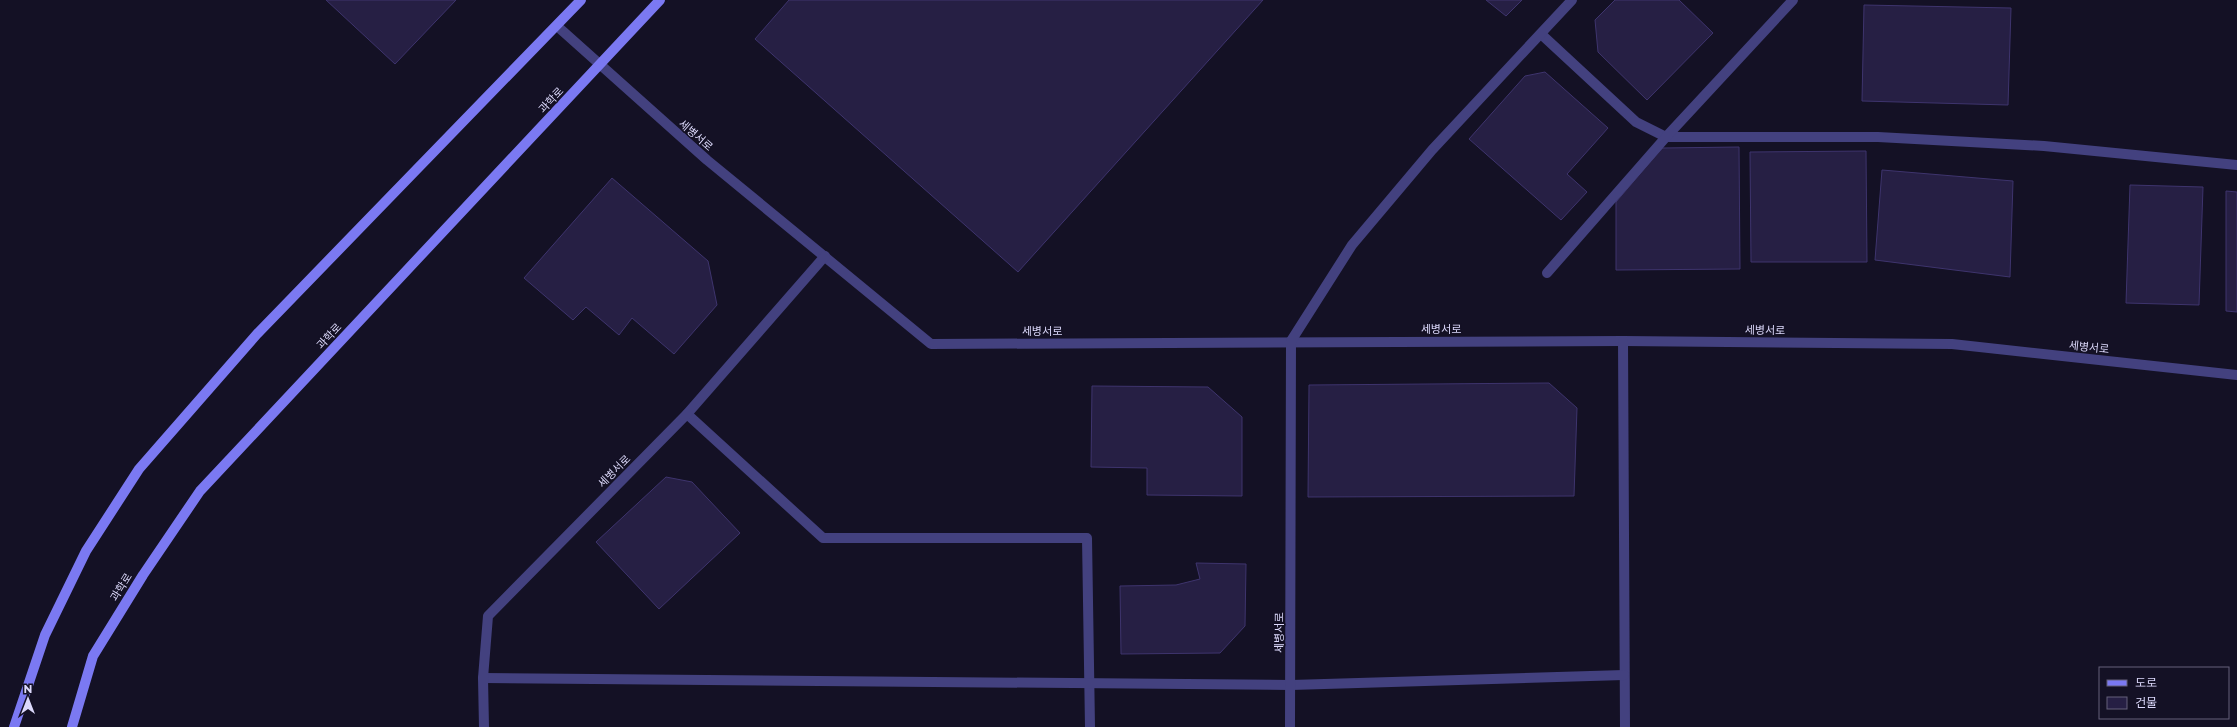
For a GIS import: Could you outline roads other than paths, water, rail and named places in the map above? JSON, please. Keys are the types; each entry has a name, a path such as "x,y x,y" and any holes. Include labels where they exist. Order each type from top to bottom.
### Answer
{"street":[{"path":"14,727 45,635 86,551 139,470 257,334 557,26 580,0"},
{"name":"과학로","path":"72,727 93,656 143,575 200,491 660,0"},
{"path":"1290,341 1352,245 1432,150 1572,0"},
{"path":"1547,274 1666,137 1794,0"},
{"name":"세병서로","path":"557,26 599,66 707,160 931,344 1290,341 1623,341 1952,344 2237,375"},
{"path":"1541,34 1636,122 1666,137 1878,137 2044,146 2237,165"},
{"name":"세병서로","path":"484,727 483,678 488,616 687,414 825,256"},
{"name":"세병서로","path":"1290,341 1290,727"},
{"path":"1623,341 1625,727"},
{"path":"687,414 823,538 1087,538 1090,727"},
{"path":"483,678 1291,685 1624,675"}]}
